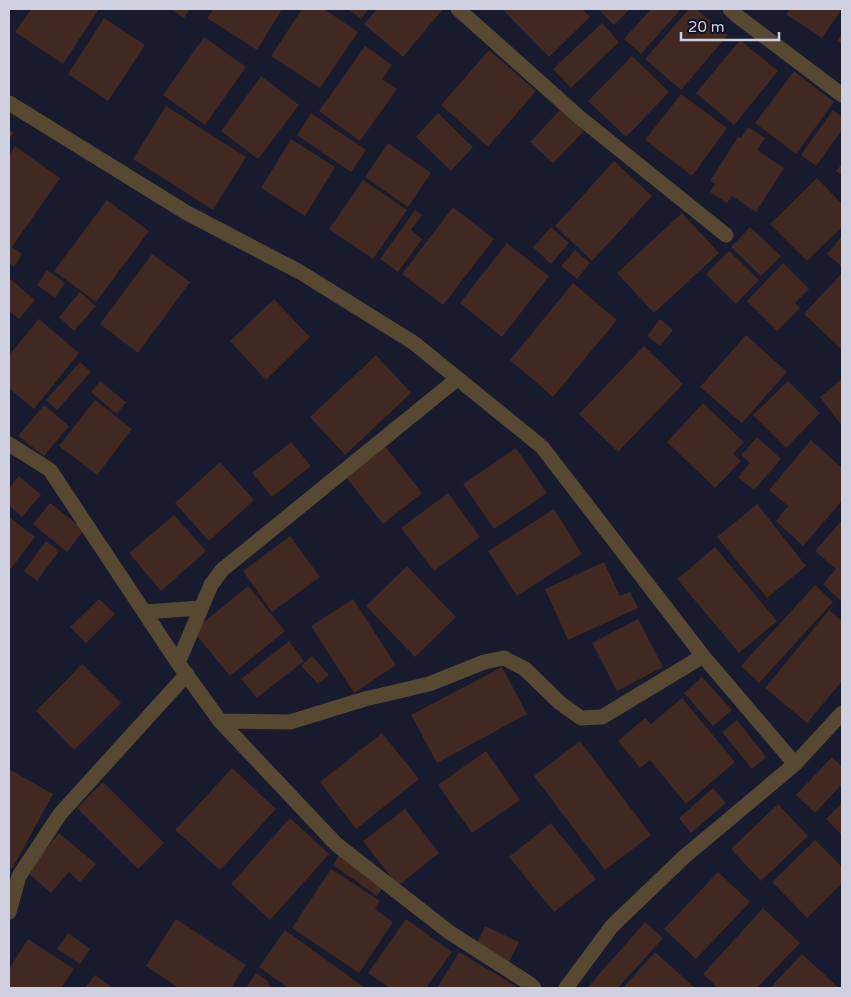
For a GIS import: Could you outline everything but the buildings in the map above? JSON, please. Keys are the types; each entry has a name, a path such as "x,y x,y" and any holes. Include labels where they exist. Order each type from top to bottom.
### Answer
{"street":[{"path":"458,9 579,117 726,235"},
{"path":"730,9 842,95"},
{"path":"9,103 187,213 300,272 414,343 542,447 703,656 795,764"},
{"path":"9,912 19,876 60,814 182,668 201,608 211,585 222,570 457,378"},
{"path":"9,444 50,470 182,668 220,721 336,844 449,932 534,988"},
{"path":"145,612 201,608"},
{"path":"220,721 290,722 365,699 429,684 484,662 504,658 525,669 560,703 581,718 602,717 703,656"},
{"path":"566,988 612,926 684,857 795,764 842,713"}]}
